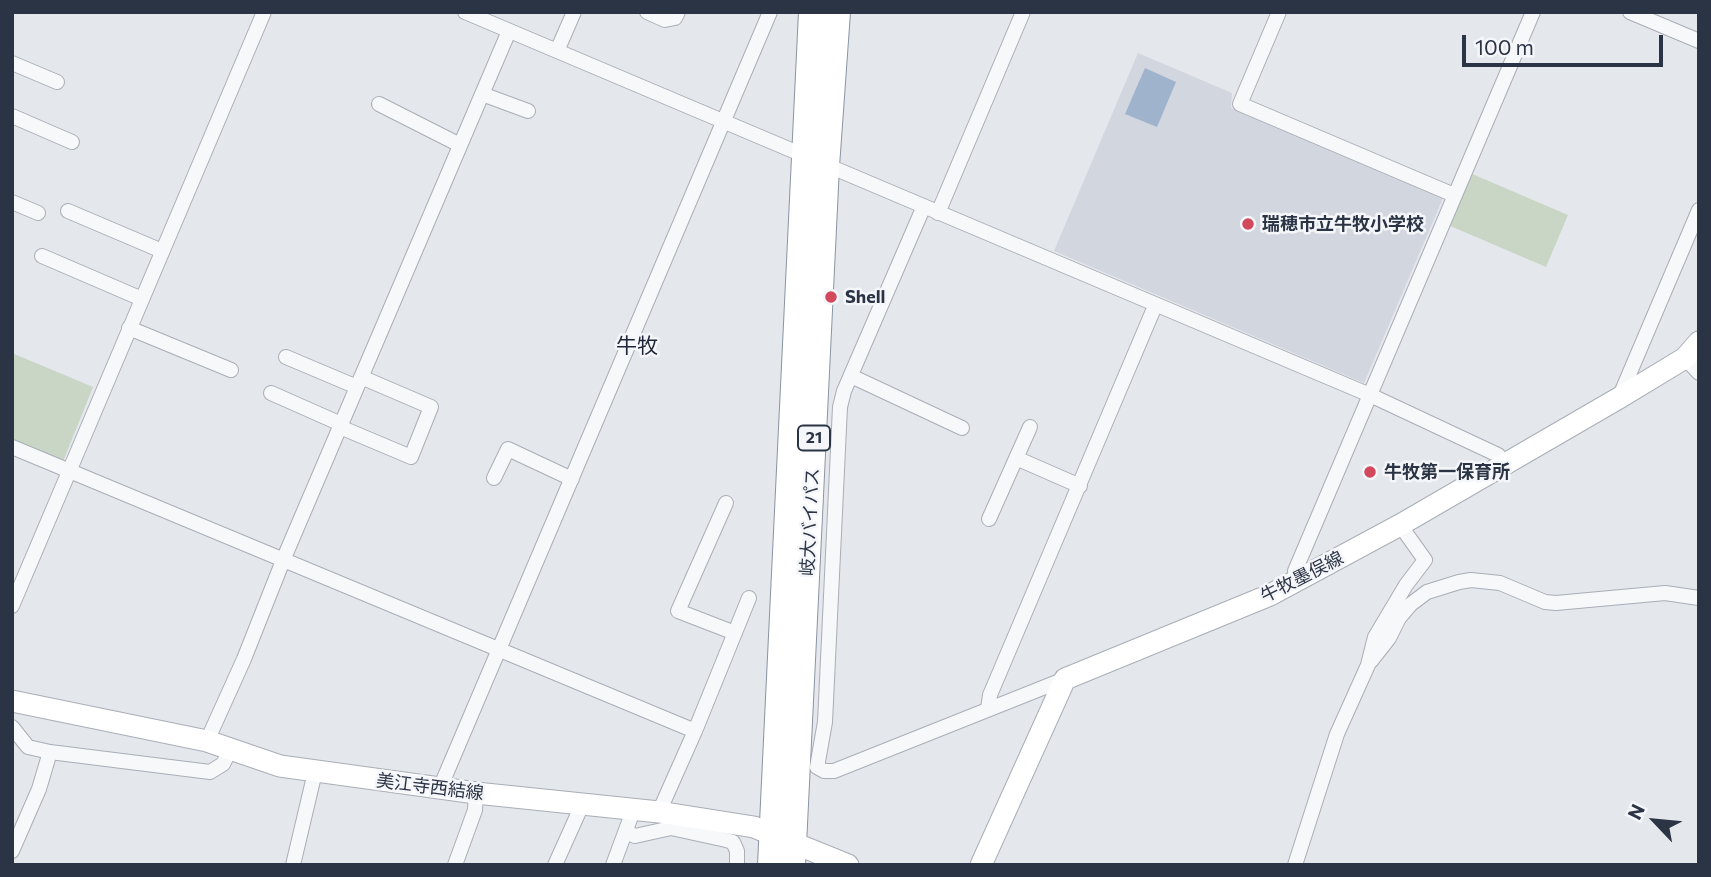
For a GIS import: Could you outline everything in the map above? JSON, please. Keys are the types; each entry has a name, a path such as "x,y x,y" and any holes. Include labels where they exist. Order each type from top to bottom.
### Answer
{"highway":[{"name":"岐大バイパス","path":"771,865 787,848 816,161 812,12"},
{"name":"岐大バイパス","path":"816,161 837,12"}],"main road":[{"name":"牛牧墨俣線","path":"1065,679 1296,581 1694,358"},
{"path":"981,865 1065,679"},
{"name":"美江寺西結線","path":"13,705 207,741 280,766 315,772 476,793 659,812 745,826 787,848 848,865"}],"street":[{"path":"12,606 264,12"},
{"path":"465,12 1370,395 1498,455 1505,463"},
{"path":"557,51 574,12"},
{"path":"647,12 664,20 675,18 678,12"},
{"path":"440,788 770,12"},
{"path":"938,213 1023,12"},
{"path":"1279,12 1240,104 1454,194"},
{"path":"1296,581 1295,571 1533,12"},
{"path":"1630,12 1699,41"},
{"path":"207,741 509,31"},
{"path":"12,63 57,82"},
{"path":"482,94 528,111"},
{"path":"379,104 460,145"},
{"path":"12,116 72,142"},
{"path":"12,202 38,213"},
{"path":"924,206 844,391 840,407 825,722 817,767 824,771 834,771 1065,679"},
{"path":"1619,398 1699,210"},
{"path":"68,211 162,251"},
{"path":"43,256 142,299"},
{"path":"988,709 990,695 1155,306"},
{"path":"130,328 231,370"},
{"path":"271,393 411,457 431,407 286,357"},
{"path":"851,376 957,429"},
{"path":"989,519 1030,427"},
{"path":"12,447 695,731"},
{"path":"494,478 508,449 572,479"},
{"path":"1016,458 1080,485"},
{"path":"726,503 678,611 735,633"},
{"path":"1295,865 1337,734 1368,665 1375,638 1406,585 1425,560 1400,525"},
{"path":"1368,665 1411,604 1427,592 1459,582 1471,580 1500,583 1545,602 1556,603 1665,593 1699,598"},
{"path":"659,812 749,598"},
{"path":"12,727 28,747 210,772 223,764 230,750"},
{"path":"12,851 39,789 50,752"},
{"path":"293,865 315,772"},
{"path":"456,865 475,810 476,793"},
{"path":"555,865 582,805"},
{"path":"613,865 632,810"},
{"path":"626,832 635,836 671,828 733,842 737,851 737,865"}],"shaded area":[{"name":"瑞穂市立牛牧小学校","path":"1138,53 1232,93 1231,108 1443,198 1364,383 1054,251"}],"green space":[{"path":"1470,173 1568,215 1546,267 1448,225"},
{"path":"12,353 93,387 62,464 12,444"}],"water":[{"path":"1145,68 1176,82 1157,127 1125,114"}],"place":[{"name":"瑞穂市立牛牧小学校","path":"1248,224"},
{"name":"Shell","path":"831,297"},
{"name":"牛牧第一保育所","path":"1370,472"}],"district":[{"name":"牛牧","path":"637,346"}]}
